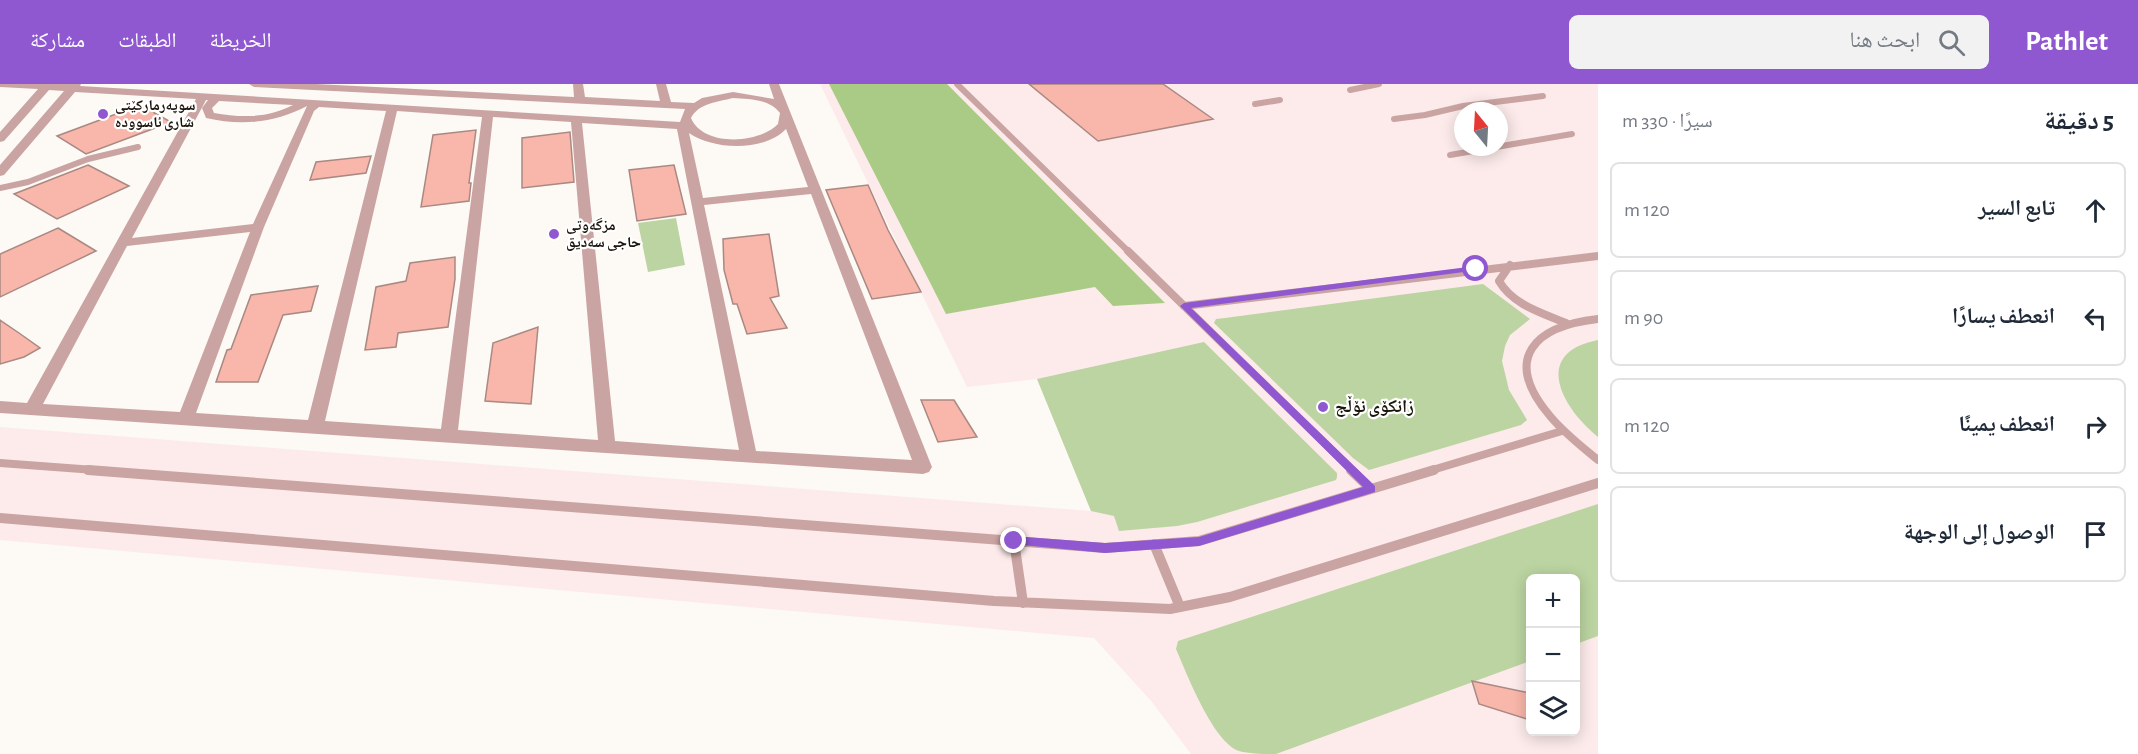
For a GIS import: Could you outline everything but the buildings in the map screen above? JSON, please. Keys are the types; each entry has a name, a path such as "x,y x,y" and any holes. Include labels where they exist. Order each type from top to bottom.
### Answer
{"street":[{"path":"0,84 74,86 488,115 684,125 693,133 718,142 743,142 766,137 784,124 786,116 782,109 774,103 749,95 718,97 694,106 580,100 490,90 254,84"},
{"path":"579,84 580,100"},
{"path":"661,84 666,105"},
{"path":"0,407 923,467 774,84"},
{"path":"0,140 48,86"},
{"path":"0,172 74,86"},
{"path":"209,97 207,108 210,116 245,121 281,115 311,103"},
{"path":"32,409 122,243 209,97"},
{"path":"186,419 258,227 311,103"},
{"path":"694,106 685,119 684,125 749,457"},
{"path":"315,426 392,108"},
{"path":"449,435 488,115"},
{"path":"576,119 607,447"},
{"path":"698,202 814,190"},
{"path":"122,243 258,227"}],"lane":[{"path":"957,84 1371,489"},
{"path":"1350,90 1378,84"},
{"path":"1394,118 1543,96"},
{"path":"1255,104 1280,100"},
{"path":"1450,155 1572,134"},
{"path":"0,188 28,182 81,161 138,147"},
{"path":"1184,306 1598,256"},
{"path":"1510,265 1499,281 1505,291 1528,306 1566,323"},
{"path":"1598,319 1566,323 1547,331 1535,339 1529,349 1526,363 1533,393 1562,431 1598,460"},
{"path":"0,463 1105,548 1199,541 1562,431"},
{"path":"0,518 1023,603 1121,608 1180,607 1230,597 1598,483"},
{"path":"1014,541 1023,603"},
{"path":"1154,544 1180,607"}],"shaded area":[{"name":"زانکۆی نۆڵج","path":"820,84 1598,84 1598,754 1191,754 1152,702 1094,638 0,540 0,427 1091,511 1037,379 967,387"}],"green space":[{"path":"829,84 947,84 1165,303 1113,306 1095,287 946,314"},
{"path":"676,218 685,265 648,272 638,223"},
{"path":"1483,284 1530,319 1510,335 1502,361 1509,390 1527,420 1521,425 1369,470 1353,458 1214,323 1216,319"},
{"path":"1598,340 1598,437 1573,411 1559,383 1559,369 1565,357 1577,347"},
{"path":"1204,342 1337,473 1336,480 1197,522 1119,531 1114,516 1091,511 1037,379"},
{"path":"1598,504 1598,636 1580,643 1580,574 1526,574 1526,662 1276,754 1239,751 1229,745 1220,735 1194,690 1176,649 1178,641"}],"place":[{"name":"سوپەرمارکێتی شاری ئاسوودە","path":"103,114"},
{"name":"مزگەوتی حاجی سەدیق","path":"554,234"},
{"name":"زانکۆی نۆڵج","path":"1323,407"}],"route":[{"path":"1014,541 1105,548 1199,541 1371,489 1184,306 1476,269"}]}
